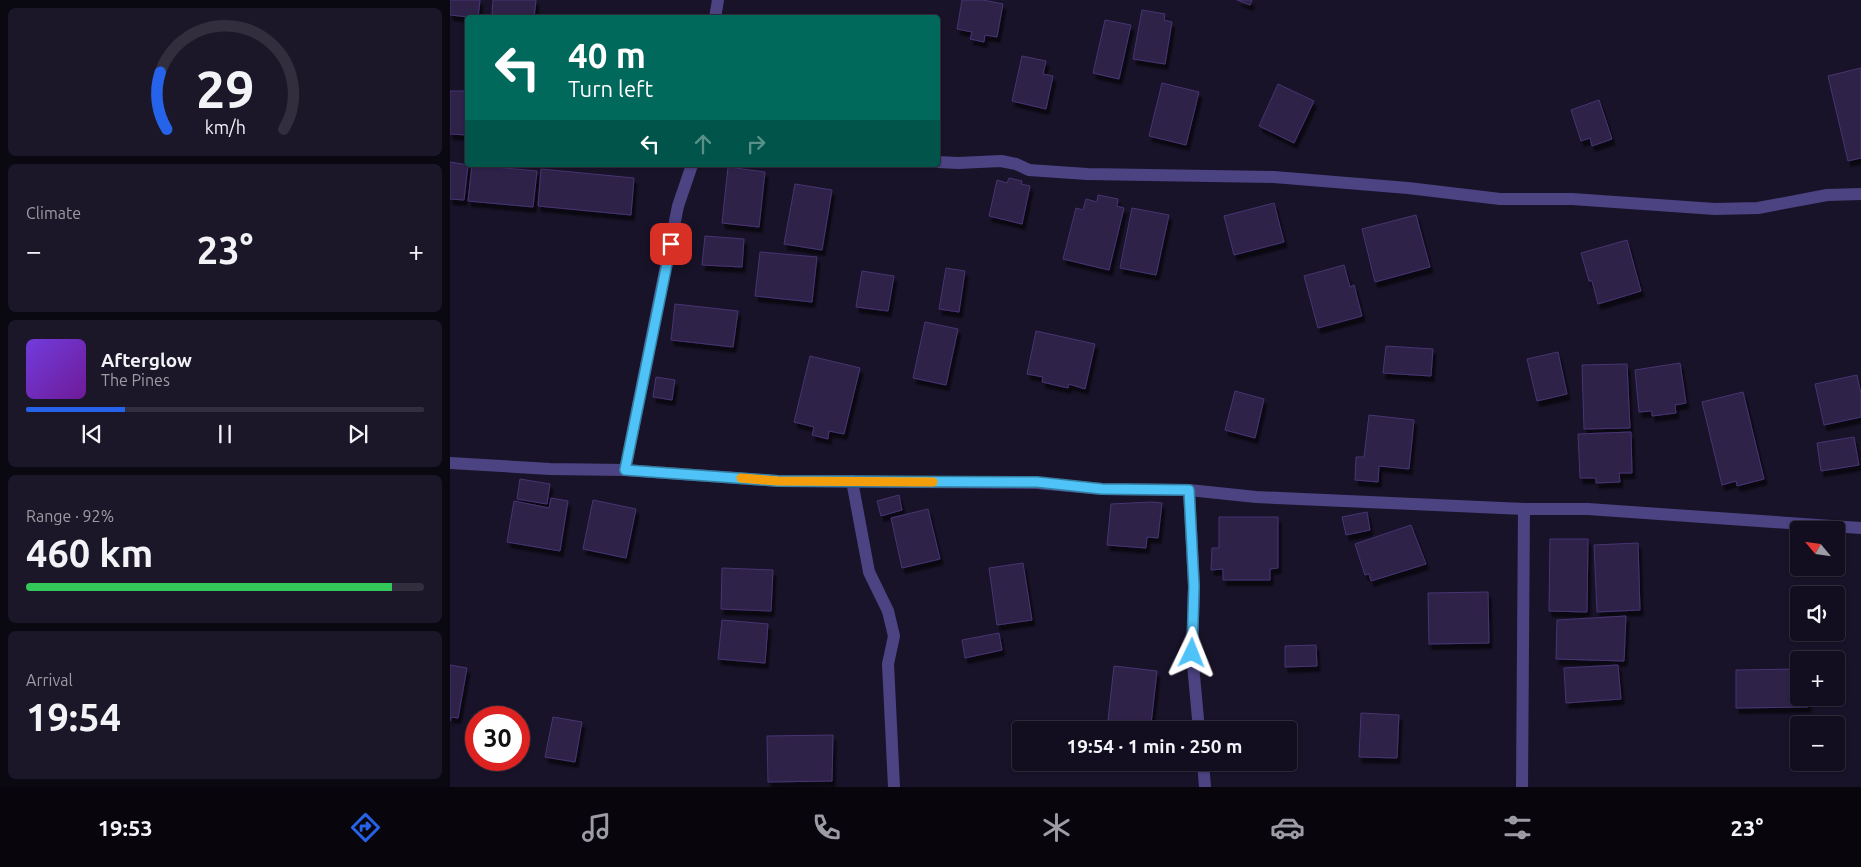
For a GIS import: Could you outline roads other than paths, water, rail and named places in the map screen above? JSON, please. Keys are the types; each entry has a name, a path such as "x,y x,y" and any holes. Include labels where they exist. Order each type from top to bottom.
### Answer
{"street":[{"path":"716,15 718,0"},
{"path":"940,162 958,164 1001,161 1016,164 1029,170 1077,173 1274,177 1408,188 1500,199 1572,199 1715,209 1758,208 1827,195 1861,194"},
{"path":"625,470 678,206 691,167"},
{"path":"450,464 550,469 625,470 778,481 1037,482 1102,489 1189,490 1256,497 1524,510 1588,509 1861,528"},
{"path":"852,481 869,572 888,611 894,636 888,664 894,787"},
{"path":"1189,490 1194,586 1192,653 1198,721"},
{"path":"1522,787 1524,510"},
{"path":"1204,771 1205,787"}]}
